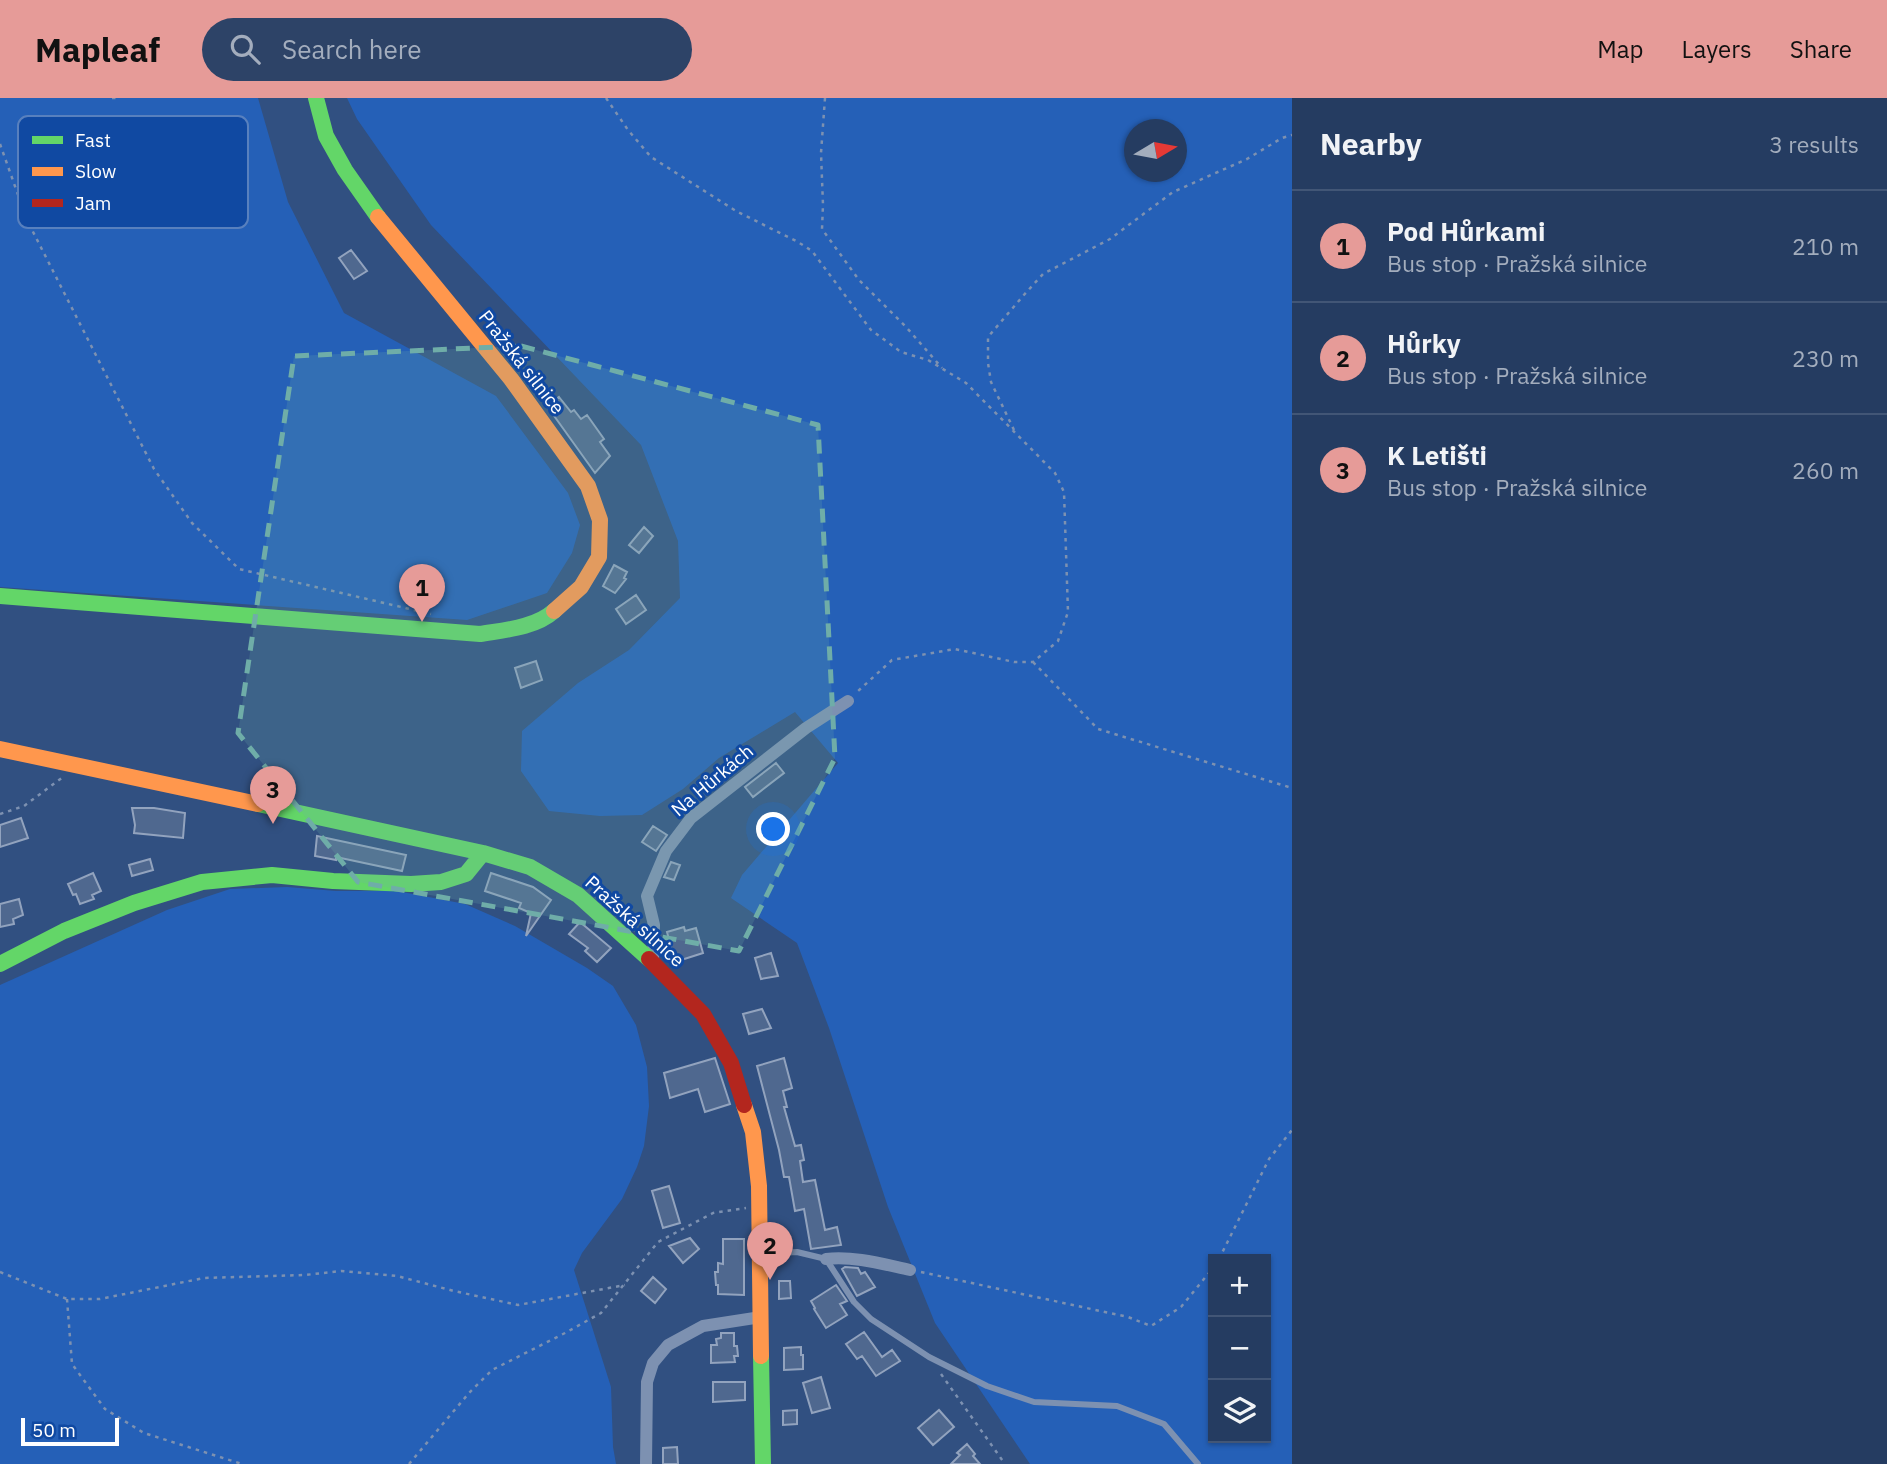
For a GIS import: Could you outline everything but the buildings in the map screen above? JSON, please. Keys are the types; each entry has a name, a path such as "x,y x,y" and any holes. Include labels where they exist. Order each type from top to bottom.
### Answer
{"street":[{"name":"Pražská silnice","path":"0,596 480,634 514,629 548,616 581,587 599,557 600,520 588,486 511,379 380,219 345,170 326,136 316,98"},
{"name":"Na Hůrkách","path":"653,962 653,925 647,896 666,851 691,818 806,728 848,701"},
{"name":"Pražská silnice","path":"0,749 482,853 530,867 578,895 653,962 703,1014 732,1063 753,1132 760,1186 763,1464"},
{"path":"0,964 64,931 134,903 202,883 272,875 346,882 441,882 466,874 482,853"},
{"path":"826,1259 870,1261 910,1270"},
{"path":"646,1464 647,1382 653,1363 668,1345 704,1326 761,1317"}],"lane":[{"path":"760,1254 797,1252 826,1259 854,1302 872,1319 929,1357 988,1387 1034,1402 1117,1406 1164,1424 1198,1464"}],"path":[{"path":"111,98 118,98"},
{"path":"607,98 628,130 651,157 736,211 812,251 871,330 901,352 928,360 966,383 1055,473 1064,492 1068,612 1058,641 1032,662 1014,662 955,649 892,660 848,701"},
{"path":"825,98 821,153 822,229 859,280 907,328 943,370"},
{"path":"1015,433 991,382 988,337 1043,274 1110,239 1172,192 1247,159 1292,135"},
{"path":"0,144 18,195"},
{"path":"31,228 154,470 192,523 239,569 431,613"},
{"path":"1032,662 1098,729 1292,788"},
{"path":"0,814 24,806 78,766"},
{"path":"1222,1254 1269,1159 1292,1130"},
{"path":"409,1464 468,1393 492,1370 601,1313 658,1242 713,1213 760,1206"},
{"path":"910,1270 1128,1317 1151,1326 1181,1307 1208,1274"},
{"path":"0,1272 67,1299 100,1299 204,1278 305,1275 341,1271 397,1276 518,1305 625,1284"},
{"path":"67,1299 72,1364 105,1409 144,1433 242,1464"},
{"path":"929,1357 1005,1464"}],"highlighted area":[{"path":"521,346 818,425 835,758 739,951 358,882 238,733 294,356"}],"shaded area":[{"path":"0,98 258,98 288,202 344,313 496,396 568,493 580,525 572,553 547,593 467,620 0,587"},
{"path":"347,98 1292,98 1292,1464 1030,1464 935,1323 888,1207 829,1028 797,943 731,898 742,875 838,763 795,712 719,758 683,789 642,815 600,816 549,811 521,771 522,731 578,683 629,650 680,598 678,541 641,445 431,225 357,119"},
{"path":"287,887 336,891 397,891 465,904 515,926 613,986 636,1025 647,1067 649,1106 644,1146 622,1199 582,1253 574,1270 611,1387 616,1464 0,1464 0,985 167,910 230,889"}],"traffic: fast":[{"path":"316,98 326,136 345,170 378,217"},
{"path":"0,596 480,634 529,625 554,611"},
{"path":"258,804 483,853 530,867 578,895 649,959"},
{"path":"0,964 64,931 134,903 202,882 272,875 333,881 411,884 441,882 466,874 483,853"},
{"path":"761,1356 763,1464"}],"traffic: slow":[{"path":"378,217 511,379 588,486 600,520 599,557 581,587 554,611"},
{"path":"0,749 258,804"},
{"path":"744,1105 753,1132 759,1186 761,1356"}],"traffic: jam":[{"path":"649,959 703,1014 731,1063 744,1105"}],"place":[{"name":"Pod Hůrkami","path":"422,622"},
{"name":"K Letišti","path":"273,824"},
{"name":"Hůrky","path":"770,1280"}]}
